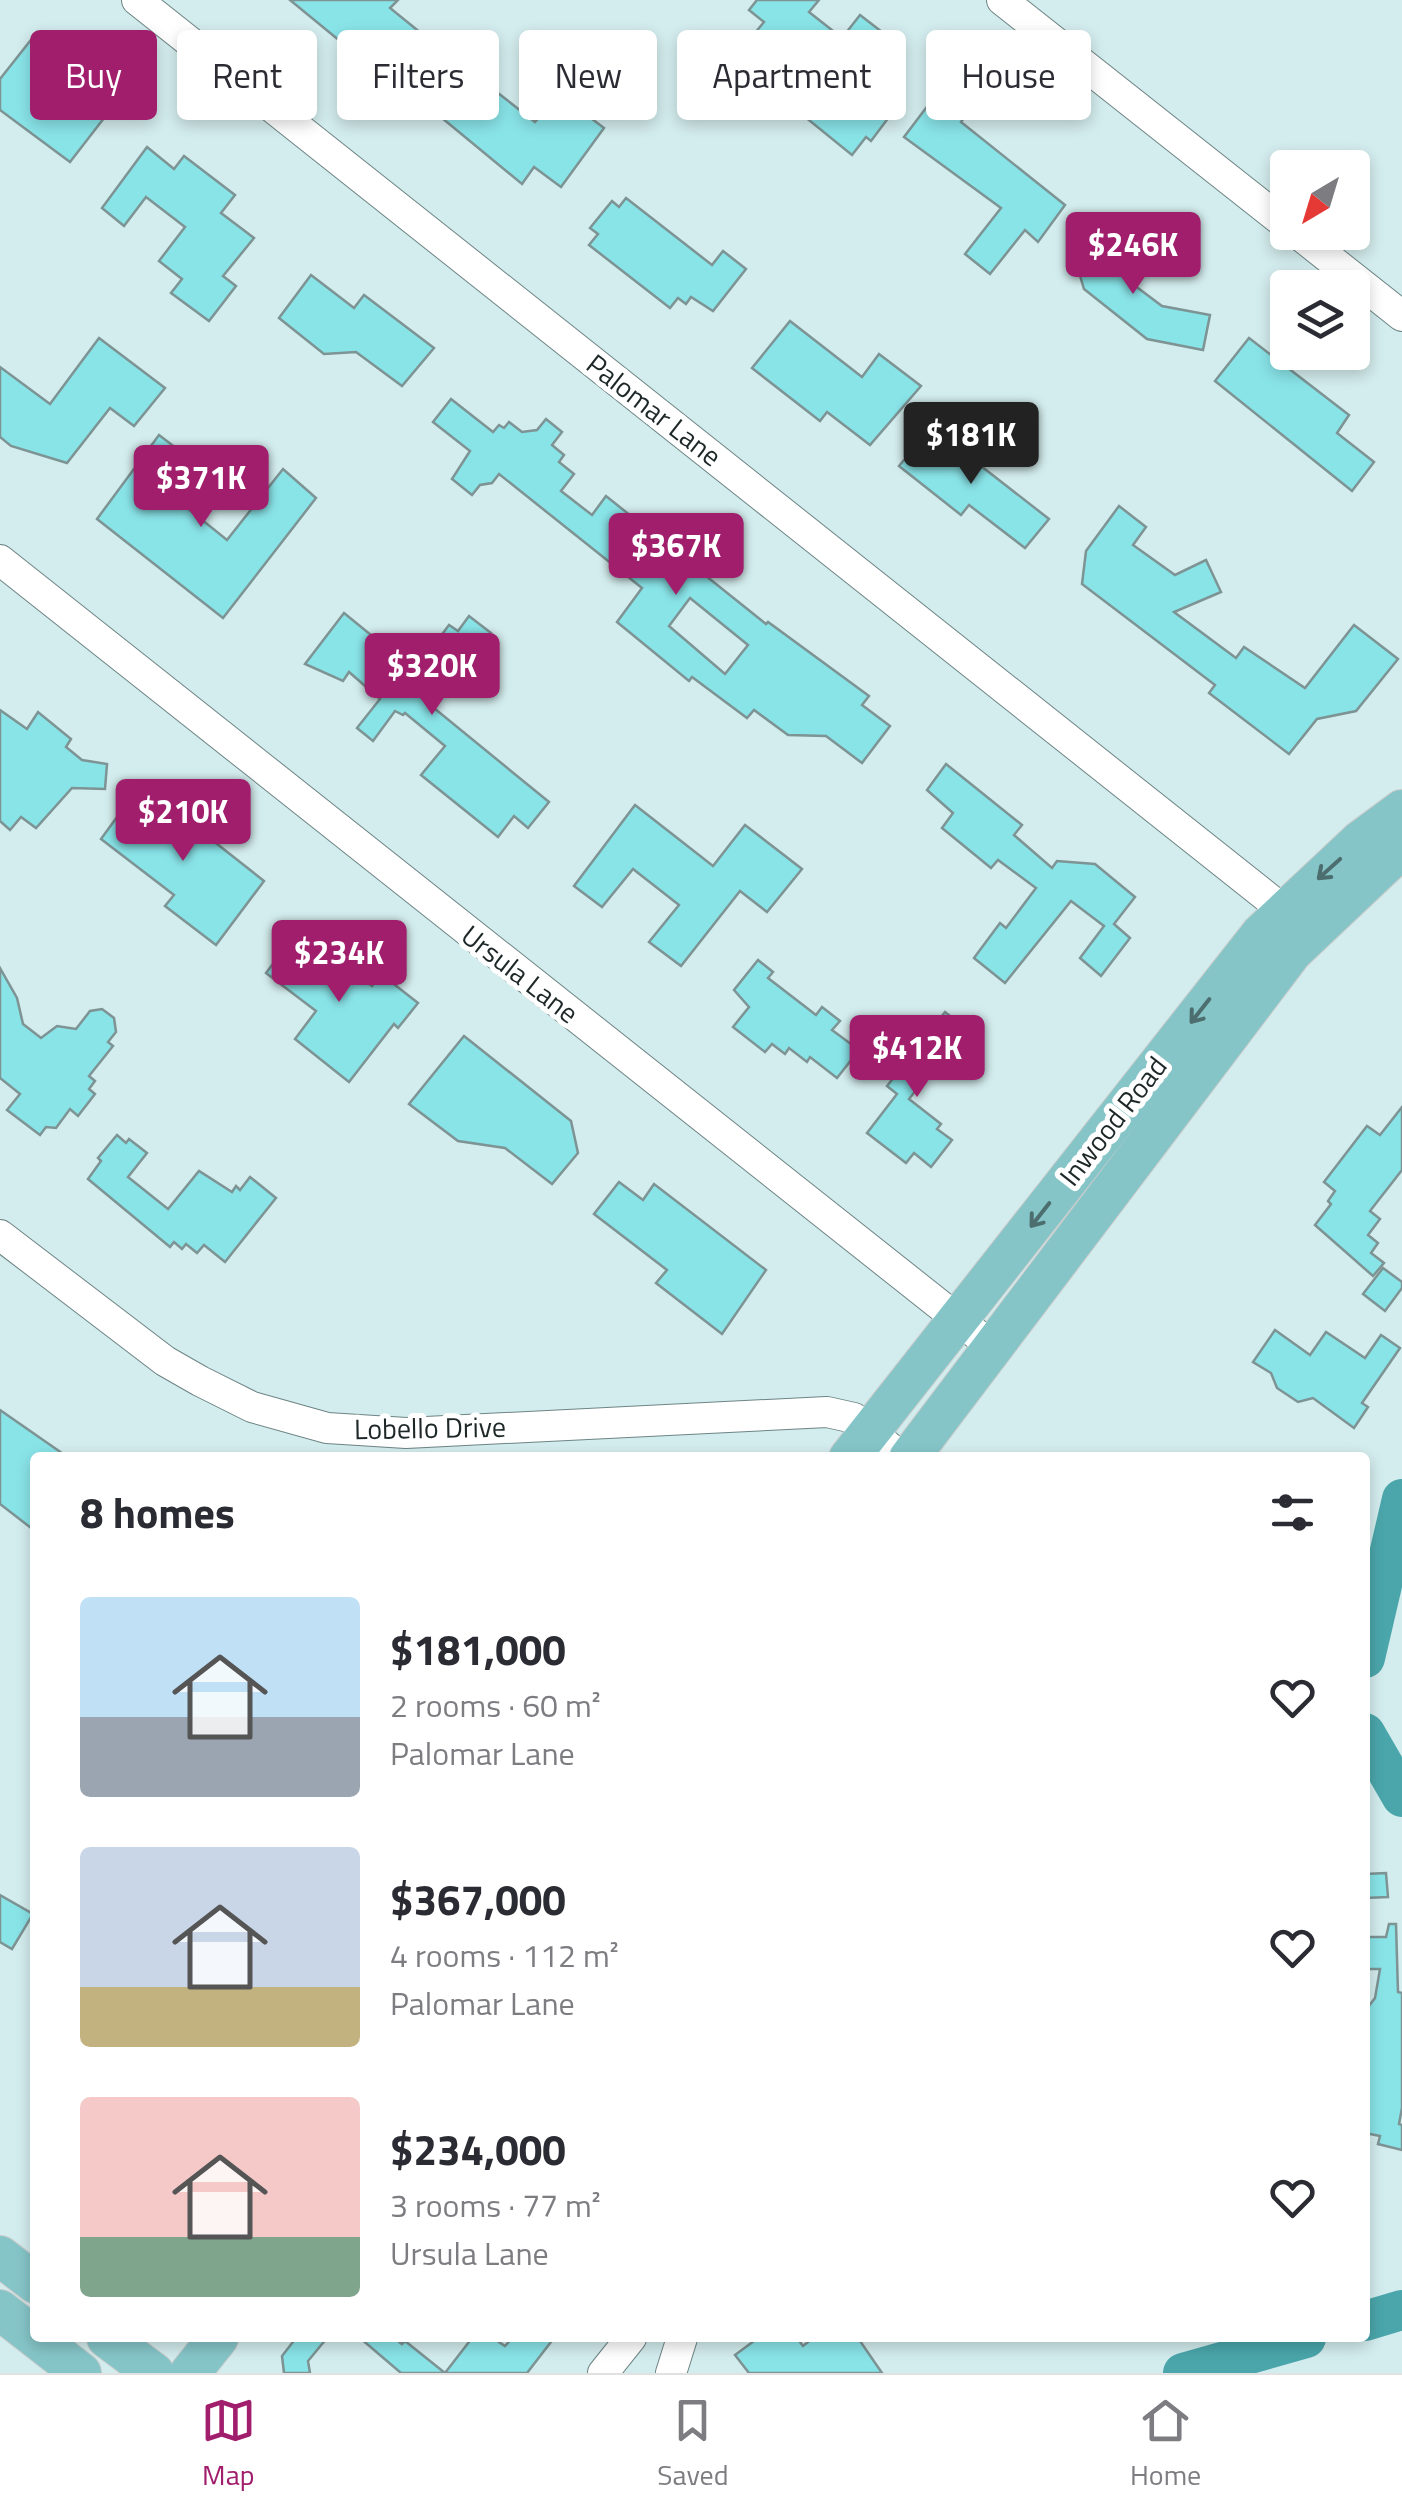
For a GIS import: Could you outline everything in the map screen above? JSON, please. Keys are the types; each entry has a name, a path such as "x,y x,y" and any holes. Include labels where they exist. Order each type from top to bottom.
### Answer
{"main road":[{"name":"Inwood Road","path":"910,1452 994,1348 1272,978 1297,921 1360,841 1402,810"},
{"name":"Inwood Road","path":"860,1444 1238,964 1402,848"},
{"path":"0,2256 30,2279"},
{"path":"0,2310 30,2334"},
{"path":"41,2342 80,2373"},
{"path":"114,2342 148,2362"},
{"path":"190,2373 215,2342"}],"street":[{"name":"Palomar Lane","path":"137,0 1297,921"},
{"path":"1002,0 1270,212"},
{"path":"1319,250 1402,316"},
{"name":"Ursula Lane","path":"0,560 994,1348"},
{"name":"Lobello Drive","path":"0,1234 165,1361 252,1407 327,1428 406,1433 802,1411 854,1418 860,1444 886,1452"},
{"path":"604,2373 628,2342"},
{"path":"671,2373 681,2342"}],"building":[{"path":"290,0 398,0 390,8 417,30 337,30 337,39"},
{"path":"757,0 819,0 809,12 832,30 757,30 764,22 749,10"},
{"path":"860,15 879,30 848,30"},
{"path":"30,41 30,120 103,120 70,162 0,110 0,79"},
{"path":"499,94 519,109 519,120 593,120 604,128 561,187 534,167 522,184 444,120 499,120"},
{"path":"926,108 926,120 962,120 1065,205 1038,242 1025,230 990,274 965,254 1001,208 904,137"},
{"path":"809,120 887,120 871,141 866,137 852,155"},
{"path":"147,147 174,169 184,156 235,195 221,213 254,238 223,276 236,286 209,321 171,293 182,279 159,261 185,227 146,197 124,226 102,208"},
{"path":"626,198 712,265 723,251 746,269 713,311 691,297 686,304 678,298 670,308 589,245 598,234 590,228 612,201 619,207"},
{"path":"1102,227 1118,273 1162,306 1210,315 1203,350 1147,339 1084,289 1069,239"},
{"path":"311,275 354,308 364,295 434,348 402,386 356,352 324,354 279,318"},
{"path":"790,321 862,377 879,354 921,386 870,445 827,412 820,421 752,368"},
{"path":"99,338 165,388 134,426 110,408 67,463 11,446 0,437 0,367 50,404"},
{"path":"1249,338 1270,354 1270,370 1291,370 1349,415 1337,433 1374,462 1352,491 1215,381"},
{"path":"451,399 493,432 509,422 522,432 537,430 546,419 562,432 552,445 564,455 559,462 574,474 561,491 592,515 606,496 766,624 869,696 862,705 890,726 862,763 826,736 788,735 754,710 747,718 692,677 689,681 617,622 642,588 499,474 472,495 452,479 470,451 433,422","holes":["690,598 748,645 725,674 669,626"]},
{"path":"931,427 1049,519 1025,548 969,505 961,515 899,466"},
{"path":"159,435 185,455 160,486 227,540 283,469 316,498 223,618 97,519"},
{"path":"1119,506 1146,527 1133,545 1175,575 1206,560 1221,592 1174,612 1236,658 1244,647 1305,688 1354,625 1398,659 1356,711 1317,719 1289,754 1209,693 1215,685 1082,584 1086,551"},
{"path":"344,613 415,671 449,625 458,631 469,616 491,633 454,680 438,668 418,695 549,802 528,828 514,816 498,837 421,775 445,746 405,713 395,711 373,741 357,728 380,699 349,672 343,681 305,664"},
{"path":"0,710 27,729 38,712 71,739 66,747 82,760 107,764 105,789 72,788 36,828 21,817 10,830 0,821"},
{"path":"946,764 1022,825 1014,835 1052,868 1057,861 1095,864 1135,897 1114,924 1130,938 1101,976 1080,958 1104,926 1071,901 1005,983 974,958 1000,923 1006,928 1036,888 998,860 991,868 942,828 953,813 927,790"},
{"path":"141,784 264,881 216,945 165,906 174,895 101,839"},
{"path":"635,805 713,866 745,825 802,869 767,912 740,891 681,966 649,942 679,905 633,869 602,907 574,886"},
{"path":"298,931 372,986 381,974 418,1003 398,1028 394,1024 349,1082 295,1039 316,1011 266,973"},
{"path":"758,960 773,972 768,978 816,1015 822,1007 840,1021 832,1030 859,1050 837,1078 810,1057 807,1062 789,1048 785,1054 772,1044 765,1052 733,1027 749,1007 734,990"},
{"path":"0,968 17,998 23,1024 41,1038 57,1026 76,1029 90,1011 102,1009 114,1018 116,1032 108,1042 113,1046 89,1076 95,1081 89,1089 95,1094 78,1116 70,1109 56,1128 46,1127 40,1135 7,1110 20,1094 0,1078"},
{"path":"945,1012 965,1028 947,1050 951,1053 937,1072 933,1069 909,1099 941,1124 937,1129 952,1140 931,1167 914,1153 906,1163 867,1133 897,1094 887,1086"},
{"path":"464,1036 571,1121 578,1153 552,1184 505,1148 458,1141 409,1104"},
{"path":"1402,1107 1402,1170 1370,1211 1380,1219 1368,1235 1378,1243 1371,1253 1384,1263 1373,1276 1315,1225 1331,1204 1328,1201 1335,1191 1324,1182 1367,1126 1380,1135"},
{"path":"117,1135 147,1153 128,1177 168,1209 199,1171 232,1192 236,1186 240,1190 250,1177 276,1198 225,1262 204,1245 197,1253 186,1244 182,1249 174,1242 170,1247 88,1179 101,1161 98,1158"},
{"path":"619,1182 643,1200 654,1184 766,1270 722,1334 656,1283 667,1270 594,1214"},
{"path":"1383,1268 1402,1282 1402,1288 1385,1311 1363,1294"},
{"path":"1275,1330 1310,1355 1326,1332 1365,1358 1381,1335 1400,1348 1362,1403 1368,1407 1354,1428 1313,1398 1298,1402 1277,1388 1271,1373 1253,1362"},
{"path":"0,1410 60,1452 30,1452 30,1527 0,1504"},
{"path":"1386,1873 1388,1897 1370,1898 1370,1874"},
{"path":"0,1895 30,1912 30,1919 12,1949 0,1942"},
{"path":"1389,1924 1396,1924 1398,1992 1402,1993 1402,2150 1378,2144 1380,2136 1370,2134 1370,2004 1375,1998 1380,1969 1370,1969 1370,1937 1386,1937"},
{"path":"293,2342 324,2342 308,2361 310,2373 284,2373 282,2356"},
{"path":"365,2342 406,2342 445,2373 401,2373"},
{"path":"469,2342 499,2342 505,2346 508,2342 551,2342 527,2373 445,2373"},
{"path":"753,2342 800,2342 803,2346 808,2342 861,2342 882,2373 749,2373 735,2355"}],"waterway":[{"path":"1370,1637 1402,1499"},
{"path":"1370,1742 1402,1797"},
{"path":"1370,2320 1402,2310"},
{"path":"1183,2373 1292,2342"}]}
